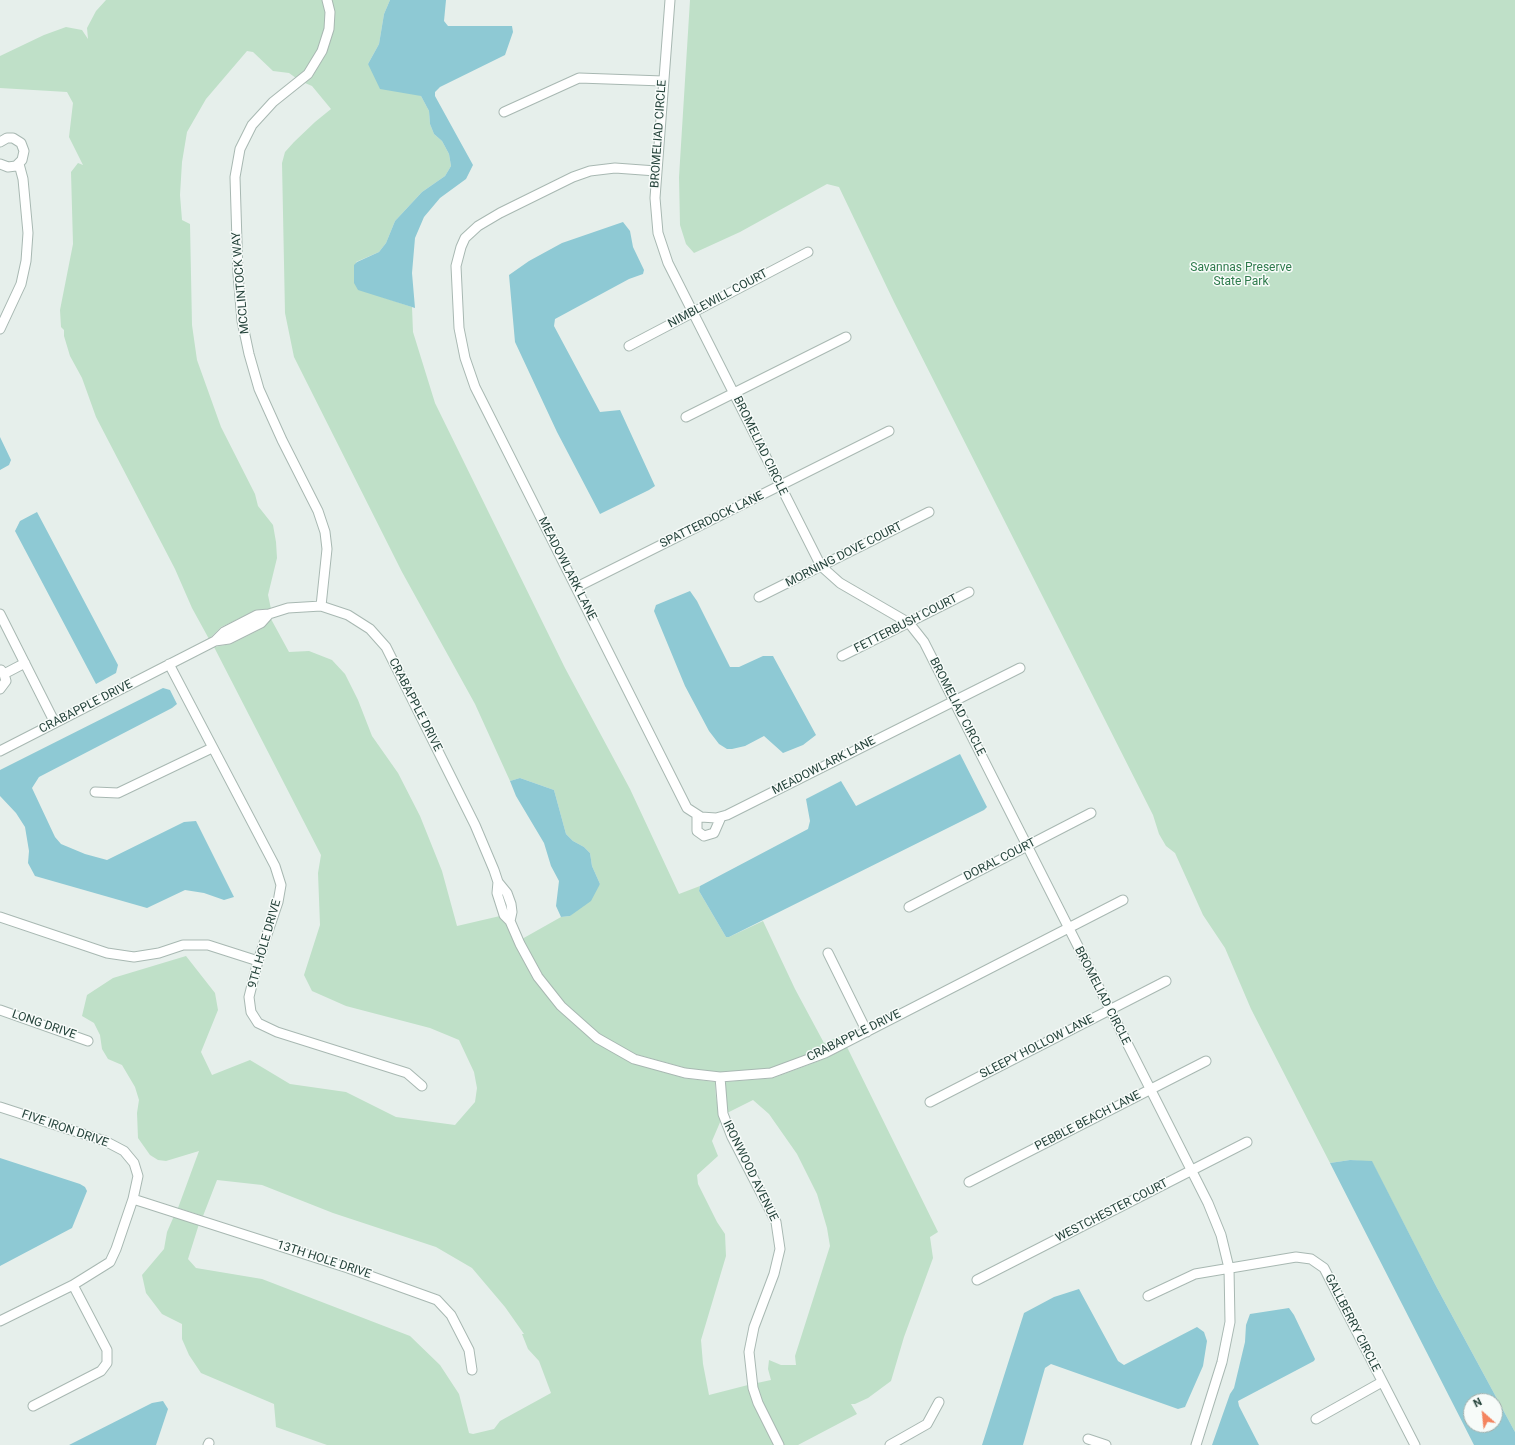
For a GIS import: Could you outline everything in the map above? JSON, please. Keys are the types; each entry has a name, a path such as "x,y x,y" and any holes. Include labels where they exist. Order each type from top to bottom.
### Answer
{"street":[{"name":"MCCLINTOCK WAY","path":"321,606 327,549 325,532 318,511 282,440 259,389 249,354 242,321 238,274 235,177 240,149 252,125 273,102 308,74 322,51 329,29 330,12 327,0"},
{"name":"BROMELIAD CIRCLE","path":"670,0 656,171 655,209 658,232 668,263 821,566 840,583 909,623 924,642 1190,1171 1208,1203 1221,1235 1229,1268 1230,1322 1222,1362 1196,1445"},
{"path":"504,112 579,78 663,80"},
{"path":"0,142 10,138 21,143 24,154 18,164 8,167 0,164"},
{"path":"0,329 21,284 26,261 28,233 23,179 18,164"},
{"name":"MEADOWLARK LANE","path":"656,171 615,168 590,171 573,177 486,221 465,238 458,257 456,266 459,328 469,373 577,587 680,797 687,808 697,816 709,818 721,817 1020,668"},
{"name":"NIMBLEWILL COURT","path":"629,346 808,252"},
{"path":"686,418 846,337"},
{"name":"SPATTERDOCK LANE","path":"577,587 889,431"},
{"name":"MORNING DOVE COURT","path":"759,597 929,512"},
{"name":"FETTERBUSH COURT","path":"842,656 969,592"},
{"name":"CRABAPPLE DRIVE","path":"0,751 215,641 229,639 236,636 261,623 269,614 288,608 321,606 348,615 370,630 386,647 475,825 498,882 497,893 504,914 510,921 538,977 561,1006 597,1038 634,1059 685,1073 720,1077 771,1073 825,1053 1123,900"},
{"path":"0,614 55,723"},
{"path":"0,689 5,684 2,672 25,663"},
{"name":"9TH HOLE DRIVE","path":"169,664 275,866 281,885 278,902 258,961 250,997 251,1012 258,1023 277,1032 406,1073 422,1086"},
{"path":"95,792 118,793 212,748"},
{"name":"DORAL COURT","path":"909,907 1091,813"},
{"path":"697,816 697,830 704,836 714,833 721,817"},
{"path":"0,917 107,953 134,958 159,953 183,945 208,945 258,961"},
{"path":"828,953 867,1032"},
{"name":"SLEEPY HOLLOW LANE","path":"930,1102 1166,981"},
{"name":"LONG DRIVE","path":"0,1010 88,1041"},
{"name":"PEBBLE BEACH LANE","path":"969,1182 1206,1061"},
{"name":"IRONWOOD AVENUE","path":"720,1077 723,1114 732,1137 776,1222 780,1249 774,1274 754,1327 749,1357 753,1388 758,1403 779,1445"},
{"name":"FIVE IRON DRIVE","path":"0,1108 105,1141 124,1151 134,1163 138,1176 133,1198 116,1249 110,1262 73,1285 0,1321"},
{"name":"WESTCHESTER COURT","path":"977,1280 1247,1142"},
{"name":"13TH HOLE DRIVE","path":"133,1198 348,1268 437,1300 451,1315 470,1350 472,1370"},
{"name":"GALLBERRY CIRCLE","path":"1148,1296 1195,1274 1296,1257 1311,1259 1324,1268 1415,1445"},
{"path":"33,1406 102,1371 107,1362 107,1350 73,1285"},
{"path":"1316,1419 1382,1382"},
{"path":"890,1445 927,1424 939,1402"},
{"path":"1088,1439 1106,1445"}],"green space":[{"path":"106,0 323,0 325,12 325,28 318,49 305,71 296,78 289,73 273,71 253,52 247,51 206,99 187,132 182,162 180,195 182,220 190,224 192,325 197,360 221,427 255,494 258,506 273,525 277,558 268,595 271,609 255,610 221,627 209,639 192,608 175,569 96,417 82,378 70,356 64,336 64,330 61,327 60,310 73,244 71,172 78,163 83,165 69,137 73,103 67,92 0,88 0,56 44,35 66,27 82,30 88,39 87,28 96,11"},
{"path":"332,0 390,0 384,14 379,44 368,64 421,96 429,111 430,124 434,134 442,141 449,154 451,166 445,176 422,192 395,221 386,243 379,252 356,262 382,297 412,307 413,332 435,403 565,668 630,789 679,894 700,886 699,891 726,937 763,921 795,989 824,1043 841,1036 843,1039 823,1049 770,1069 719,1073 686,1068 635,1054 599,1034 564,1003 541,975 522,939 561,917 570,916 600,884 592,866 590,853 566,834 554,790 520,778 510,781 475,704 402,572 294,357 285,313 282,163 285,152 294,142 331,109 312,86 305,83 312,77 326,54 334,30"},
{"name":"Savannas Preserve State Park","path":"690,0 1515,0 1515,1432 1503,1410 1503,1393 1494,1393 1436,1286 1372,1162 1350,1160 1330,1163 1251,1009 1225,948 1203,915 1175,853 1166,846 1159,834 1153,815 894,302 839,187 827,184 740,232 694,253 686,244 680,225 679,177"},
{"path":"271,619 289,652 309,651 332,660 345,674 358,700 372,736 398,773 420,816 442,871 457,926 500,916 507,924 534,979 559,1010 632,1063 684,1078 715,1082 716,1098 721,1120 712,1141 718,1156 697,1175 698,1184 717,1222 725,1234 726,1256 701,1340 703,1364 709,1395 748,1385 775,1445 327,1445 276,1427 274,1404 201,1373 189,1355 182,1339 182,1324 162,1314 146,1293 142,1275 164,1249 167,1232 174,1216 199,1224 188,1259 196,1268 262,1279 410,1336 440,1365 459,1394 469,1433 473,1434 494,1429 500,1421 551,1393 539,1361 528,1349 522,1334 524,1334 505,1307 472,1268 436,1247 333,1213 262,1185 217,1180 203,1216 178,1208 199,1151 166,1161 158,1160 150,1155 138,1138 137,1113 139,1100 135,1087 122,1065 108,1059 102,1049 100,1035 94,1023 82,1016 87,995 113,978 186,956 215,993 218,1010 201,1052 212,1075 250,1060 290,1084 346,1092 396,1117 455,1125 475,1102 477,1088 474,1072 459,1040 430,1028 346,1006 312,991 304,975 320,925 318,873 321,855 214,647 231,644 263,628"},
{"path":"847,1047 938,1232 930,1237 933,1258 904,1337 891,1381 868,1398 855,1404 851,1404 857,1414 798,1445 784,1445 762,1402 757,1383 771,1380 768,1369 769,1360 781,1365 796,1365 795,1356 830,1246 827,1228 817,1194 797,1154 769,1114 753,1100 727,1113 724,1082 773,1078 827,1058"}],"water":[{"path":"390,0 446,0 444,21 448,26 512,26 513,32 505,55 440,87 435,92 435,96 473,165 466,179 440,198 424,217 415,238 412,273 415,308 358,290 354,283 354,265 357,262 379,252 386,243 395,221 422,192 445,176 451,166 449,154 442,141 434,134 430,124 429,111 421,96 380,89 368,64 379,44 384,14"},
{"path":"623,222 630,231 633,247 644,270 643,274 629,279 555,319 554,326 600,412 620,410 655,486 600,514 557,432 515,342 509,275 529,261 562,243"},
{"path":"0,437 11,460 9,465 0,470"},
{"path":"37,512 118,665 116,673 96,684 15,531 20,521"},
{"path":"690,591 697,601 730,667 739,667 763,656 773,656 816,735 803,745 783,753 764,736 745,746 732,749 727,749 719,744 709,731 685,686 654,611 656,605"},
{"path":"163,688 170,690 177,704 172,708 39,777 32,788 55,837 61,844 85,854 107,860 184,822 196,821 234,897 224,900 204,893 185,890 147,908 35,876 28,863 29,851 25,827 16,813 0,796 0,770"},
{"path":"960,754 987,807 984,810 729,937 726,937 699,891 700,886 808,829 810,821 806,799 841,781 856,806"},
{"path":"520,778 554,790 566,834 590,853 592,866 600,884 591,901 570,916 561,917 556,906 559,881 551,866 544,843 516,796 510,781"},
{"path":"0,1158 80,1184 85,1187 87,1191 72,1228 0,1266"},
{"path":"1350,1160 1372,1161 1436,1286 1494,1393 1463,1393 1463,1423 1330,1163"},
{"path":"1079,1289 1118,1361 1124,1365 1197,1327 1204,1332 1207,1341 1203,1366 1185,1407 1178,1409 1051,1364 1045,1368 1023,1445 982,1445 1024,1313 1054,1297"},
{"path":"1289,1308 1294,1315 1315,1359 1314,1361 1238,1401 1239,1406 1259,1445 1212,1445 1230,1394 1234,1388 1245,1342 1246,1325 1250,1314"},
{"path":"163,1401 168,1409 156,1445 69,1445 152,1403"},
{"path":"1503,1410 1515,1432 1515,1445 1474,1445 1468,1433 1503,1433"}]}
